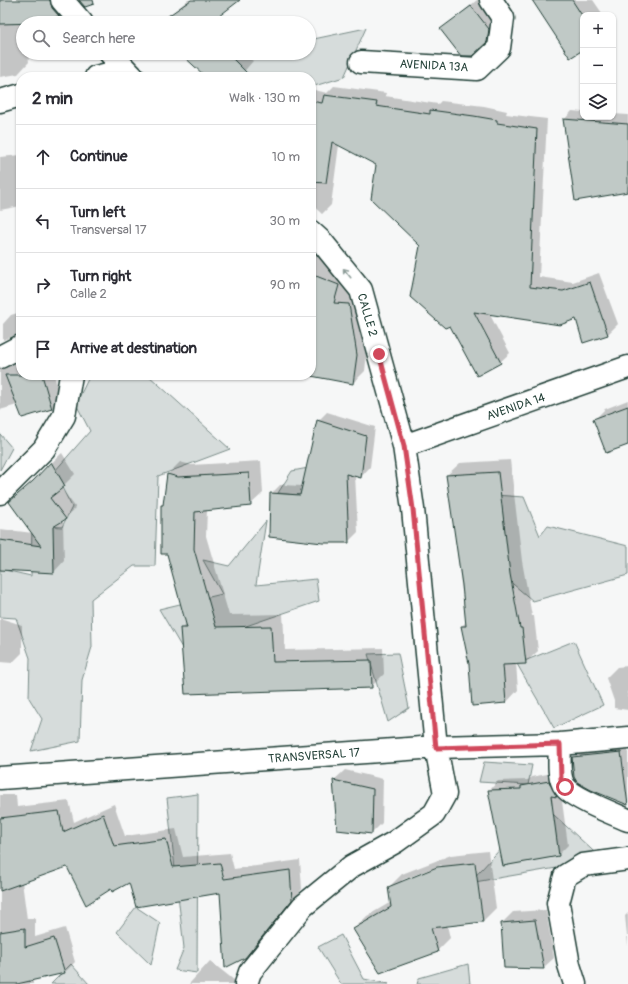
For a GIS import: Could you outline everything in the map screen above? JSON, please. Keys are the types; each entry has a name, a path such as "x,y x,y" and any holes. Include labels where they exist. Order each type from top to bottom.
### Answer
{"street":[{"path":"62,0 76,16"},
{"name":"AVENIDA 13A","path":"361,62 477,69 499,48 503,18 491,0"},
{"path":"116,60 127,72"},
{"path":"0,101 16,97"},
{"name":"CALLE 2","path":"246,984 250,972 303,906 352,866 395,842 434,814 445,794 436,748 413,509 404,446 360,290 316,237"},
{"path":"0,357 16,349"},
{"name":"AVENIDA 14","path":"404,446 628,367"},
{"path":"0,493 44,449 64,416 70,380"},
{"name":"TRANSVERSAL 17","path":"0,778 436,748 560,744 628,738"},
{"path":"560,744 561,779 565,787 599,807 628,820"},
{"path":"575,984 569,966 558,903 565,876 583,865 628,859"}],"shaded area":[{"path":"366,28 344,77 316,85 316,72 232,72 226,60 316,60 316,39"},
{"path":"88,380 154,380 230,449 158,476 155,566 134,566 91,599 92,647 82,680 80,741 31,751 42,719 29,698 30,658 16,618 0,617 0,569 31,576 32,525 62,527 72,507 54,472 90,431 76,404"},
{"path":"0,434 12,448 0,470"},
{"path":"314,467 319,498 278,493 292,471"},
{"path":"494,495 524,497 540,536 548,526 628,546 628,575 533,601 507,579"},
{"path":"266,521 256,585 316,579 319,601 182,648 159,609 222,594 203,560 229,566"},
{"path":"574,641 603,705 554,728 517,664"},
{"path":"398,653 409,708 388,722 368,654"},
{"path":"484,762 532,765 528,785 479,782"},
{"path":"198,794 197,973 175,970 184,948 167,798"},
{"path":"542,804 603,860 469,883"},
{"path":"136,907 160,923 151,965 117,932"},
{"path":"341,935 364,979 389,984 341,984 318,947"},
{"path":"71,964 89,984 51,984"},
{"path":"468,964 470,984 417,984 419,978"}],"building":[{"path":"0,0 50,0 52,8 59,16 16,16 16,24 0,24"},
{"path":"79,0 93,0 94,4 85,7"},
{"path":"191,0 240,0 219,16 168,16"},
{"path":"532,0 572,0 580,12 580,52 570,58"},
{"path":"471,6 489,29 487,42 472,56 461,56 440,29"},
{"path":"188,60 234,60 246,72 201,72"},
{"path":"324,95 377,102 376,106 430,114 430,110 474,116 497,120 497,123 537,129 530,287 563,291 590,282 608,335 583,343 576,319 560,325 474,312 501,363 477,376 450,326 445,328 410,297 420,246 371,199 376,165 332,142 326,183 316,182 316,102 322,103"},
{"path":"563,119 628,124 628,192 575,201"},
{"path":"316,276 339,285 334,303 349,304 357,355 353,384 316,377"},
{"path":"5,375 16,375 16,380 43,380 52,409 22,418"},
{"path":"628,406 628,445 606,453 593,419"},
{"path":"317,420 366,436 361,478 346,474 349,543 323,543 269,537 270,493 300,495"},
{"path":"51,462 65,486 50,498 66,519 53,527 54,573 0,570 0,540 41,546 9,502 33,481"},
{"path":"498,472 510,574 520,628 522,628 526,664 503,665 506,703 472,706 469,664 461,626 466,626 462,585 446,475"},
{"path":"249,473 251,506 195,512 194,549 216,627 271,626 273,662 371,660 372,688 185,694 180,628 187,628 167,554 161,554 161,505 163,505 167,474 178,477"},
{"path":"621,752 628,805 591,790 577,782 574,777 572,757"},
{"path":"333,780 373,789 372,834 337,830"},
{"path":"549,781 557,797 551,796 559,856 503,866 488,790 521,789 521,786"},
{"path":"59,811 63,832 103,814 114,846 166,839 173,867 220,863 224,879 290,870 292,900 245,958 225,968 220,893 136,907 129,883 112,892 111,889 86,905 67,867 0,891 0,818"},
{"path":"475,863 483,922 431,928 438,952 380,973 353,929 391,907 388,887 437,867"},
{"path":"535,920 544,969 504,968 501,923"},
{"path":"25,928 25,947 54,938 65,973 17,984 0,984 0,932"}],"route":[{"path":"379,354 404,446 413,509 436,748 560,744 561,779 565,787"}]}
